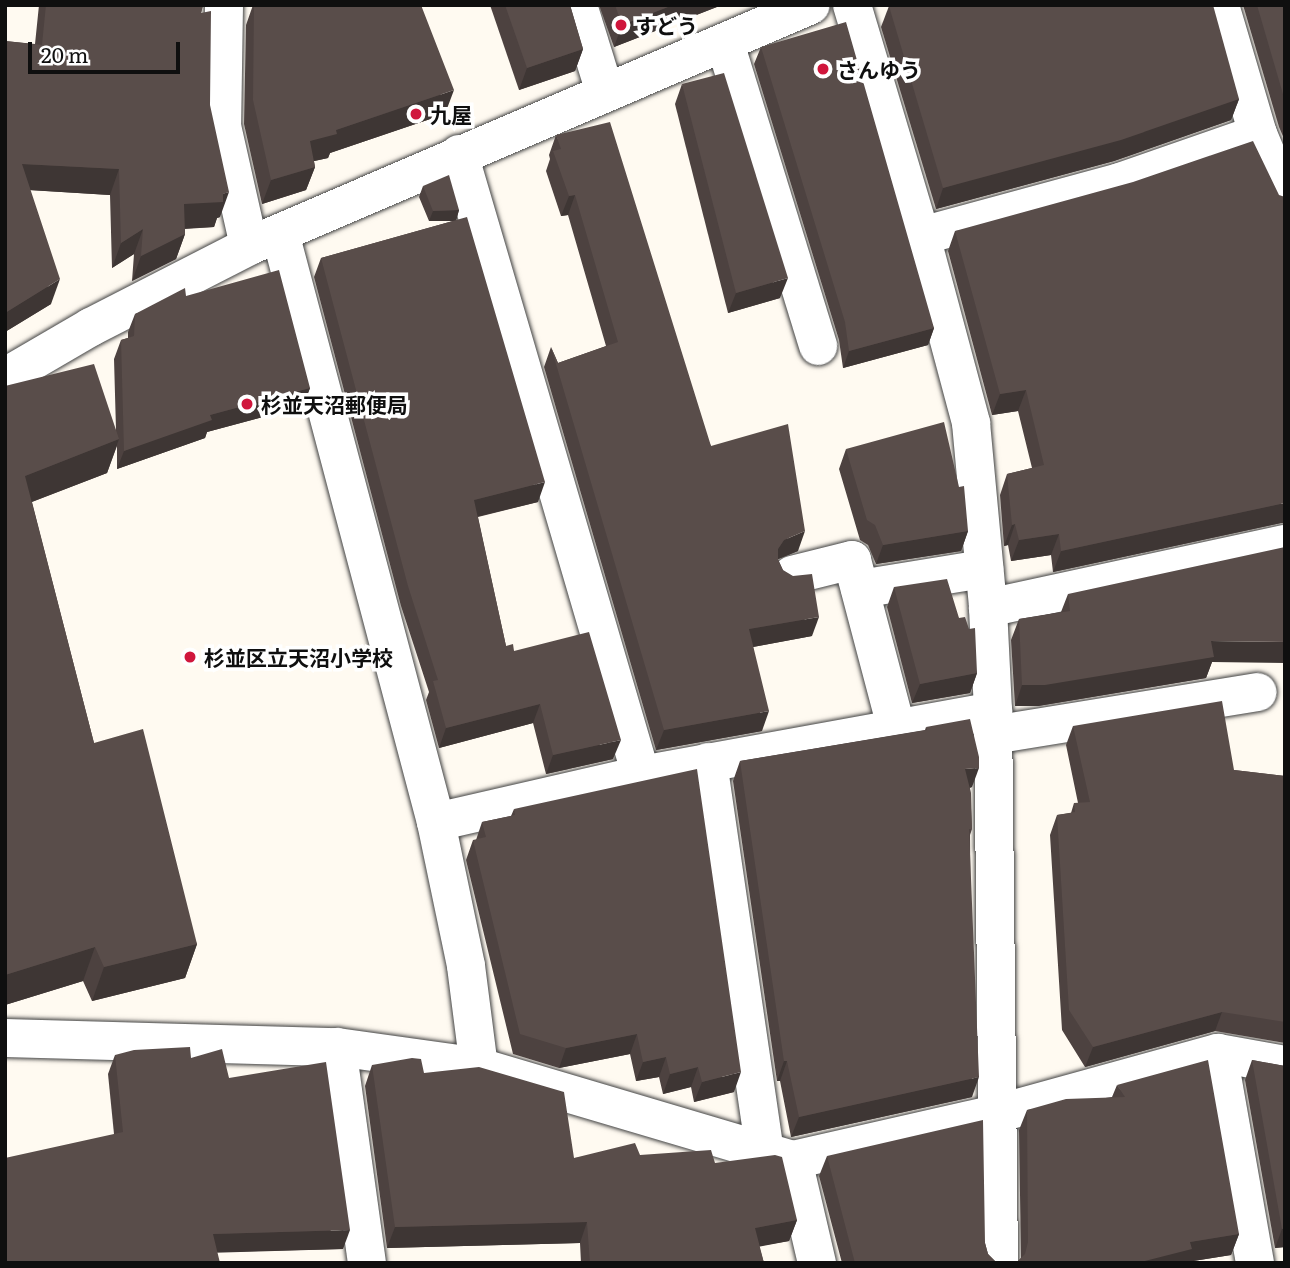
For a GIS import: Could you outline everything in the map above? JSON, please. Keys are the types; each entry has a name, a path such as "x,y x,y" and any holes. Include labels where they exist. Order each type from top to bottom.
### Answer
{"street":[{"path":"224,5 222,126 265,239 436,822 466,966 479,1067"},
{"path":"578,5 605,92"},
{"path":"5,377 91,327 265,239 811,5"},
{"path":"852,5 920,236 971,423 988,608 993,723 999,1263"},
{"path":"1220,5 1258,134 1285,199"},
{"path":"725,43 818,346"},
{"path":"920,236 1120,182 1258,134"},
{"path":"459,154 641,775"},
{"path":"988,608 1285,544"},
{"path":"792,575 852,560 897,727"},
{"path":"860,589 985,569"},
{"path":"436,822 641,775 897,727 993,723 1258,692"},
{"path":"708,762 779,1156 817,1263"},
{"path":"5,1038 337,1047 479,1067 779,1156 996,1114 1218,1053 1285,1065"},
{"path":"337,1047 366,1263"},
{"path":"1218,1053 1255,1263"}],"building":[{"path":"46,5 203,5 201,13 211,11 210,105 229,192 223,194 223,202 184,204 185,234 141,256 143,229 121,243 119,169 22,164 60,279 5,313 5,41 42,45"},
{"path":"254,5 421,5 454,90 336,130 337,134 310,141 315,167 271,180 253,100"},
{"path":"505,5 570,5 583,49 527,68"},
{"path":"615,5 673,5 622,25"},
{"path":"1213,5 1239,99 1121,140 943,188 889,6"},
{"path":"1257,5 1285,5 1285,101"},
{"path":"846,22 934,328 849,351 845,322 761,47"},
{"path":"724,73 788,278 736,293 682,84"},
{"path":"610,122 711,446 788,424 805,531 784,540 778,549 778,560 783,570 793,576 812,574 819,617 749,629 769,711 664,730 551,347 558,363 618,342 575,195 569,196 553,151 561,149 556,135"},
{"path":"1253,141 1279,195 1285,197 1285,503 1061,551 1059,534 1019,540 1015,524 1012,525 1007,474 1044,465 1026,390 1000,394 955,231 1133,182"},
{"path":"449,175 459,210 433,211 423,186"},
{"path":"467,217 545,482 474,500 506,646 513,644 514,651 589,632 621,740 553,755 540,704 446,728 433,681 438,680 408,586 321,258"},
{"path":"279,270 310,388 210,415 212,420 124,451 121,340 134,336 135,314 185,288 186,296"},
{"path":"94,364 119,439 25,476 94,743 143,729 197,944 104,967 95,947 5,975 5,386"},
{"path":"944,422 959,487 964,486 968,531 883,545 875,525 867,520 846,449"},
{"path":"1285,547 1285,642 1211,641 1214,657 1045,685 1022,685 1019,619 1070,611 1068,594"},
{"path":"947,579 959,618 965,617 969,629 975,628 977,673 920,684 894,587"},
{"path":"1222,701 1234,770 1285,776 1285,1022 1222,1012 1093,1047 1069,1010 1057,815 1075,812 1074,803 1090,802 1073,726"},
{"path":"970,719 979,757 979,768 965,769 971,793 972,829 969,829 979,1077 799,1117 787,1061 784,1061 740,761 927,730 926,727"},
{"path":"697,769 741,1072 702,1082 698,1067 670,1074 666,1057 643,1062 637,1034 566,1048 520,1034 473,840 486,837 482,822 515,815 514,809"},
{"path":"190,1047 191,1058 222,1049 229,1078 326,1062 350,1230 213,1234 220,1263 5,1263 5,1158 123,1132 115,1055 134,1050"},
{"path":"421,1059 424,1073 479,1067 564,1092 574,1158 635,1143 640,1155 711,1150 715,1163 775,1155 782,1157 797,1220 755,1228 764,1263 590,1263 587,1222 395,1227 372,1065"},
{"path":"1208,1060 1239,1234 1190,1242 1192,1249 1137,1263 1012,1263 1025,1254 1028,1242 1027,1110 1066,1099 1125,1097 1117,1085"},
{"path":"1252,1060 1285,1066 1285,1228 1282,1229"},
{"path":"983,1120 985,1243 988,1254 995,1261 1002,1263 855,1263 827,1156"}],"place":[{"name":"すどう","path":"621,25"},
{"name":"さんゆう","path":"823,69"},
{"name":"九屋","path":"416,114"},
{"name":"杉並天沼郵便局","path":"247,404"},
{"name":"杉並区立天沼小学校","path":"190,657"}]}
